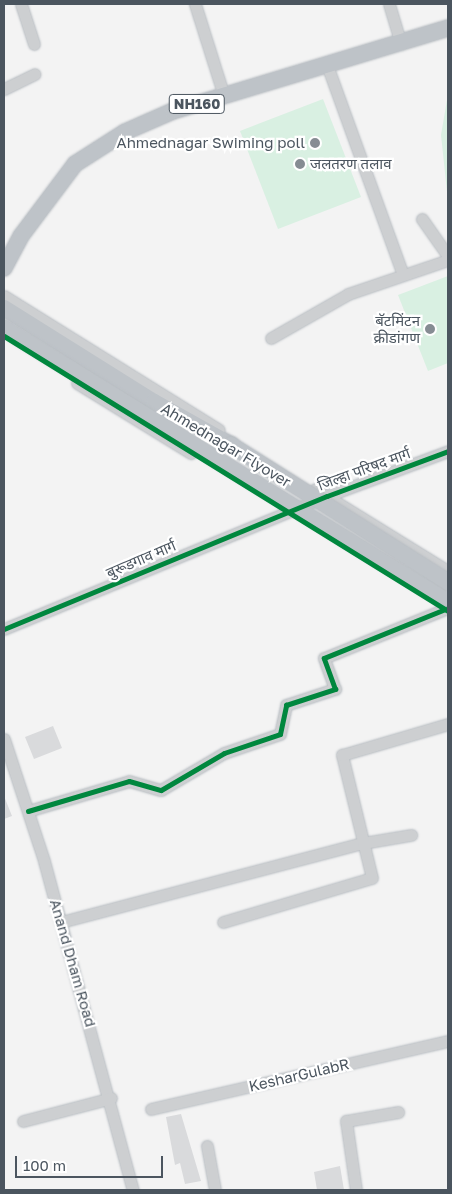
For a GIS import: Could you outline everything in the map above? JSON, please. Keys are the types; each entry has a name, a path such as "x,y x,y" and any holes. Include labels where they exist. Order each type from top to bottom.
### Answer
{"highway":[{"name":"NH160","path":"4,268 21,236 75,164 124,132 173,112 401,44 448,28"},
{"name":"Ahmednagar Flyover","path":"4,308 448,582"},
{"name":"Ahmednagar Flyover","path":"4,328 447,607"}],"street":[{"path":"22,4 34,44"},
{"path":"195,4 224,96"},
{"path":"389,4 401,44"},
{"path":"328,65 403,275"},
{"path":"4,89 35,74"},
{"path":"271,338 348,294 448,258 422,220"},
{"path":"4,296 448,571"},
{"path":"4,336 288,512 447,607"},
{"name":"जिल्हा परिषद मार्ग","path":"288,512 448,451"},
{"name":"बुरूडगाव मार्ग","path":"4,629 288,512"},
{"path":"28,811 129,782 161,790 224,753 280,734 286,705 335,690 324,658 447,607"},
{"path":"223,922 372,878 342,755 448,724"},
{"name":"Anand Dham Road","path":"4,739 62,922 111,1098 133,1190"},
{"path":"62,922 363,843 411,835"},
{"name":"KesharGulabR","path":"151,1109 448,1041"},
{"path":"23,1121 111,1098"},
{"path":"356,1190 346,1121 398,1112"},
{"path":"207,1146 215,1190"}],"green space":[{"path":"448,94 448,201 441,135"},
{"name":"जलतरण तलाव","path":"323,99 361,197 278,229 240,131"},
{"name":"बॅटमिंटन क्रीडांगण","path":"448,276 448,363 428,371 398,295"}],"building":[{"path":"53,726 62,748 34,759 25,737"},
{"path":"4,796 12,816 4,819"},
{"path":"181,1114 201,1181 185,1184 180,1163 175,1165 166,1117"},
{"path":"340,1166 344,1190 317,1190 314,1172"}],"cycle path":[{"path":"4,336 448,611"},
{"path":"4,629 327,496 448,451"},
{"path":"28,811 129,781 161,790 224,753 280,734 286,705 335,689 324,658 445,609"}],"place":[{"name":"Ahmednagar Swiming poll","path":"315,143"},
{"name":"जलतरण तलाव","path":"300,164"},
{"name":"बॅटमिंटन क्रीडांगण","path":"430,329"}]}
